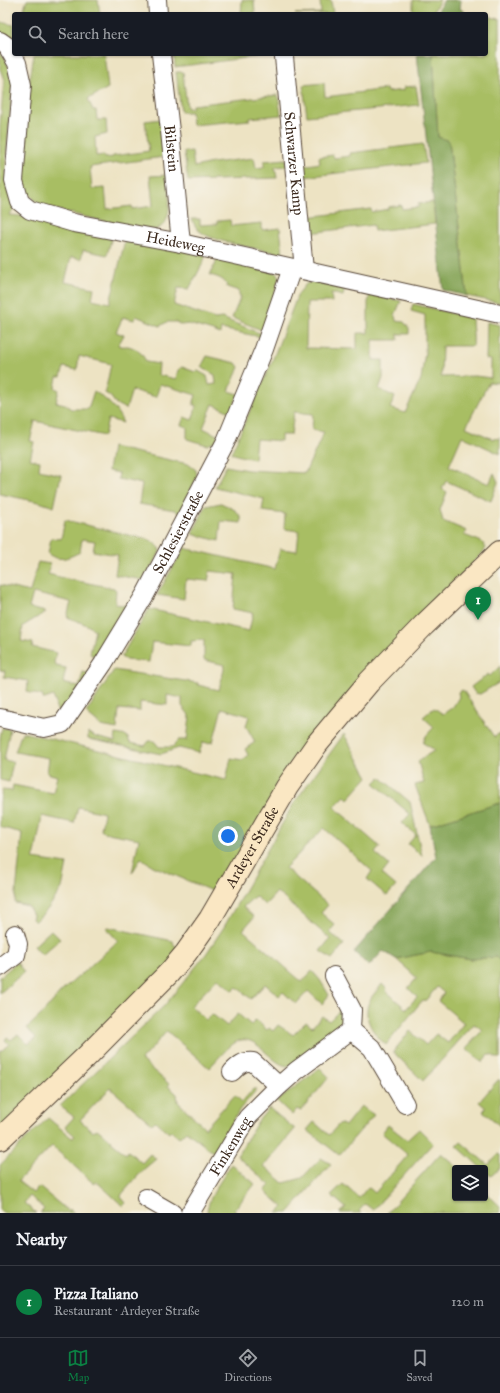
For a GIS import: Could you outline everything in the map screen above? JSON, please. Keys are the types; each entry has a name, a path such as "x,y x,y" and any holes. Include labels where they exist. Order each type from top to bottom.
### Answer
{"main road":[{"name":"Ardeyer Straße","path":"0,1139 87,1056 169,973 186,953 210,919 287,787 317,744 369,682 430,619 500,552"}],"street":[{"path":"157,0 158,12"},
{"name":"Heideweg","path":"0,41 7,46 12,54"},
{"name":"Heideweg","path":"13,56 17,62 22,86 14,181 20,202 30,210 74,223 181,243 500,314"},
{"name":"Bilstein","path":"161,56 181,243"},
{"name":"Schwarzer Kamp","path":"284,57 298,269"},
{"name":"Schlesierstraße","path":"0,718 44,728 62,724 103,664 146,593 226,441 298,269"},
{"path":"0,967 16,955 18,944 15,934"},
{"path":"334,976 352,1010 351,1030 372,1048 405,1104"},
{"name":"Finkenweg","path":"190,1213 248,1117 296,1071 351,1030"},
{"path":"232,1072 241,1063 247,1061 252,1062 279,1086"},
{"path":"146,1198 172,1213"}],"green space":[{"path":"27,0 98,0 100,12 23,12"},
{"path":"242,0 254,0 255,12 241,12"},
{"path":"320,0 331,0 333,12 321,12"},
{"path":"413,0 440,0 433,12 413,12"},
{"path":"444,0 461,0 460,9 464,11 464,12 437,12"},
{"path":"488,16 500,19 500,303 467,296 449,141 438,137 433,56 488,56"},
{"path":"0,22 12,25 12,38 7,35 0,44"},
{"path":"0,52 5,58 13,78 5,172 13,181 34,56 104,56 108,88 88,99 93,110 96,110 97,120 106,120 107,134 95,137 96,156 104,155 105,158 149,151 145,121 162,119 164,157 90,167 92,189 105,188 107,209 132,206 132,209 153,206 150,176 168,175 168,215 165,222 160,227 151,230 140,230 41,206 30,195 20,202 9,215 21,216 112,237 107,255 83,250 81,259 71,257 65,282 94,288 92,299 110,303 125,240 206,254 203,263 189,289 178,288 174,305 215,319 222,318 262,334 261,337 221,329 220,334 189,324 181,325 176,322 167,322 160,326 136,316 134,320 123,317 116,332 124,335 118,345 134,348 143,356 146,362 159,364 158,375 176,379 178,370 182,367 195,372 198,371 207,376 209,385 216,384 215,375 201,367 207,356 236,363 239,367 229,391 239,394 230,412 213,404 203,428 219,436 215,442 207,445 187,439 187,427 181,425 184,417 192,420 197,405 193,405 196,395 160,384 156,397 132,390 126,409 116,404 110,396 105,393 111,364 79,356 77,370 64,367 61,377 57,377 55,388 59,390 56,402 65,404 71,409 88,409 94,391 111,405 123,423 108,419 104,436 35,421 30,441 34,442 30,459 40,461 39,470 61,475 54,507 39,502 0,494 0,126 4,80 0,69"},
{"path":"174,56 261,56 175,67"},
{"path":"417,56 433,56 438,137 449,141 467,296 443,290"},
{"path":"176,72 183,72 187,108 192,108 192,105 278,95 281,115 250,118 250,120 192,125 191,112 181,112"},
{"path":"324,83 325,97 386,89 387,92 404,90 404,87 416,86 419,105 307,116 303,85"},
{"path":"423,144 426,163 303,177 302,166 320,163 319,157 333,155 334,158 350,156 350,153"},
{"path":"192,151 194,167 212,163 254,158 256,168 264,167 264,161 286,159 287,166 275,167 277,178 188,181 184,152"},
{"path":"433,202 435,224 374,231 373,225 310,233 308,217 371,209 372,212 401,205 402,209 419,207 418,204"},
{"path":"192,219 200,219 200,225 217,224 217,221 230,220 231,226 262,223 262,230 280,228 283,254 227,242 207,236 194,225"},
{"path":"217,257 276,273 279,278 264,331 232,318 241,296 239,295 239,291 227,287 223,280 210,275 215,266"},
{"path":"311,282 345,288 343,296 331,293 332,302 307,302 306,348 357,349 357,333 368,333 368,302 370,294 401,301 395,315 396,321 404,322 409,328 409,334 398,334 398,340 373,340 373,360 383,360 383,378 379,389 395,397 390,408 405,413 421,379 425,352 425,315 411,311 413,304 472,318 473,346 442,346 441,377 475,376 491,378 491,360 486,359 487,322 500,325 500,383 489,382 466,427 493,439 500,438 500,454 462,436 449,466 489,484 494,473 498,482 491,501 446,481 442,489 447,492 440,510 443,521 467,531 464,535 482,542 486,548 482,554 404,633 214,892 153,866 141,858 132,873 139,839 103,832 101,829 104,813 78,807 74,823 42,816 33,859 67,864 62,888 47,910 35,922 32,919 33,915 28,906 15,903 22,833 0,827 0,802 2,790 12,791 13,785 53,793 57,776 47,773 49,758 15,752 22,732 226,780 231,758 243,760 248,755 245,749 255,742 246,726 249,716 222,708 213,742 203,742 199,753 179,748 161,754 88,739 88,733 96,737 115,742 116,734 127,736 130,743 145,746 149,741 154,741 159,747 172,747 179,740 187,740 190,716 182,706 182,698 167,695 167,705 140,702 140,711 119,709 117,729 101,726 86,713 114,670 198,683 198,685 219,690 225,665 204,660 204,640 191,641 191,646 152,642 149,662 126,660 121,657 149,609 249,631 253,613 233,609 236,574 210,571 208,581 186,579 184,599 157,595 184,548 275,569 280,549 297,551 299,531 284,529 285,514 262,511 264,499 215,487 226,466 248,470 305,473 324,432 312,430 313,414 294,412 291,435 281,435 281,441 256,439 254,459 231,453 271,364 298,294 306,284"},
{"path":"112,447 188,464 196,470 197,477 180,515 175,510 139,504 142,484 118,479 119,473 108,471"},
{"path":"221,503 235,510 241,517 241,523 221,521 219,541 192,534 206,506"},
{"path":"65,520 150,540 159,547 160,552 144,580 115,575 118,555 93,551 95,541 82,539 80,552 64,558 56,558 48,554 51,538 61,539"},
{"path":"38,562 50,564 48,574 114,588 116,590 115,604 130,606 101,656 91,655 90,653 95,630 67,617 71,602 33,593 29,608 46,612 23,626 21,641 33,643 32,647 57,653 54,662 56,666 66,668 63,683 79,687 83,672 90,674 63,709 58,712 53,696 43,699 43,696 27,692 28,681 4,677 5,671 0,670 0,585 30,592"},
{"path":"500,666 500,682 480,694 475,693 471,687 488,674 490,676"},
{"path":"463,690 494,737 500,733 500,803 430,825 415,785 424,783 418,761 435,750 423,743 426,736 434,727 423,717 434,708 443,714 453,707 459,697 458,692"},
{"path":"2,728 10,729 4,760 13,762 9,782 0,780 0,737"},
{"path":"344,734 368,777 348,799 345,796 334,807 380,847 375,853 389,865 382,874 396,886 387,896 367,879 372,871 324,828 285,868 328,905 321,913 335,925 329,932 344,944 332,959 320,951 330,939 277,892 265,905 255,896 243,907 254,917 243,930 302,982 312,971 320,980 329,995 322,1004 308,991 296,1004 283,992 279,996 265,984 251,999 237,987 233,991 218,978 191,1006 206,1020 212,1014 227,1026 238,1014 251,1025 256,1020 267,1030 269,1028 273,1031 278,1025 293,1035 306,1022 312,1027 322,1016 329,1021 341,1009 343,1017 340,1025 289,1066 275,1060 255,1043 248,1040 241,1040 230,1046 209,1068 167,1031 141,1060 169,1084 168,1086 177,1094 178,1102 205,1128 235,1095 242,1102 253,1089 257,1089 240,1109 214,1153 186,1131 179,1138 171,1131 169,1133 155,1121 152,1124 110,1088 80,1120 93,1132 97,1129 126,1154 128,1151 142,1163 150,1154 156,1159 144,1169 122,1194 121,1197 126,1203 123,1206 96,1181 93,1183 52,1146 18,1181 33,1193 39,1187 68,1211 70,1209 74,1213 40,1213 44,1209 30,1196 24,1203 36,1213 4,1213 0,1210 0,1165 48,1118 72,1138 75,1136 65,1127 74,1117 60,1106 165,1005 206,954 224,927 294,803"},
{"path":"380,777 410,802 422,856 408,844 416,835 402,823 410,814 374,783"},
{"path":"500,803 500,961 496,957 471,959 431,952 396,959 383,951 369,966 354,952 436,857 430,825"},
{"path":"108,927 173,941 174,945 186,953 0,1138 0,1052 9,1044 5,1040 7,1037 11,1040 18,1034 28,1044 36,1038 27,1028 41,1015 61,992 118,941 107,929"},
{"path":"51,930 60,939 42,955 34,946"},
{"path":"431,952 471,959 496,957 500,961 500,1058 488,1055 482,1062 466,1048 483,1030 474,1024 423,1081 393,1052 410,1031 426,1045 436,1034 448,1043 464,1023 438,1001 444,993 437,987 425,1001 421,1002 386,1045 370,1026 367,1008 371,998 382,984 387,989 386,991 406,1009 417,997 408,988 417,978 396,959"},
{"path":"17,962 24,972 0,993 0,977"},
{"path":"320,1068 329,1077 301,1111 297,1109 292,1115 277,1101"},
{"path":"498,1080 500,1080 500,1126 483,1111 486,1108 479,1102"},
{"path":"361,1106 374,1115 339,1155 307,1130 314,1122 329,1135 340,1123 345,1126"},
{"path":"269,1108 295,1129 264,1166 284,1183 302,1178 321,1158 331,1164 288,1213 277,1213 283,1207 265,1191 270,1185 237,1156 258,1121"},
{"path":"388,1125 407,1140 419,1129 433,1143 373,1210 365,1204 359,1211 361,1213 340,1213 346,1208 331,1195 343,1184 359,1198 368,1187 375,1193 408,1155 382,1133"},
{"path":"461,1142 488,1165 478,1165 457,1146"},
{"path":"441,1153 455,1165 452,1165 452,1201 488,1201 488,1195 500,1206 500,1213 387,1213"},
{"path":"498,1154 500,1155 500,1168 491,1176 488,1174 488,1165"},
{"path":"231,1164 255,1184 234,1210 237,1213 207,1213 213,1194"}],"place":[{"name":"Pizza Italiano","path":"478,620"}]}
